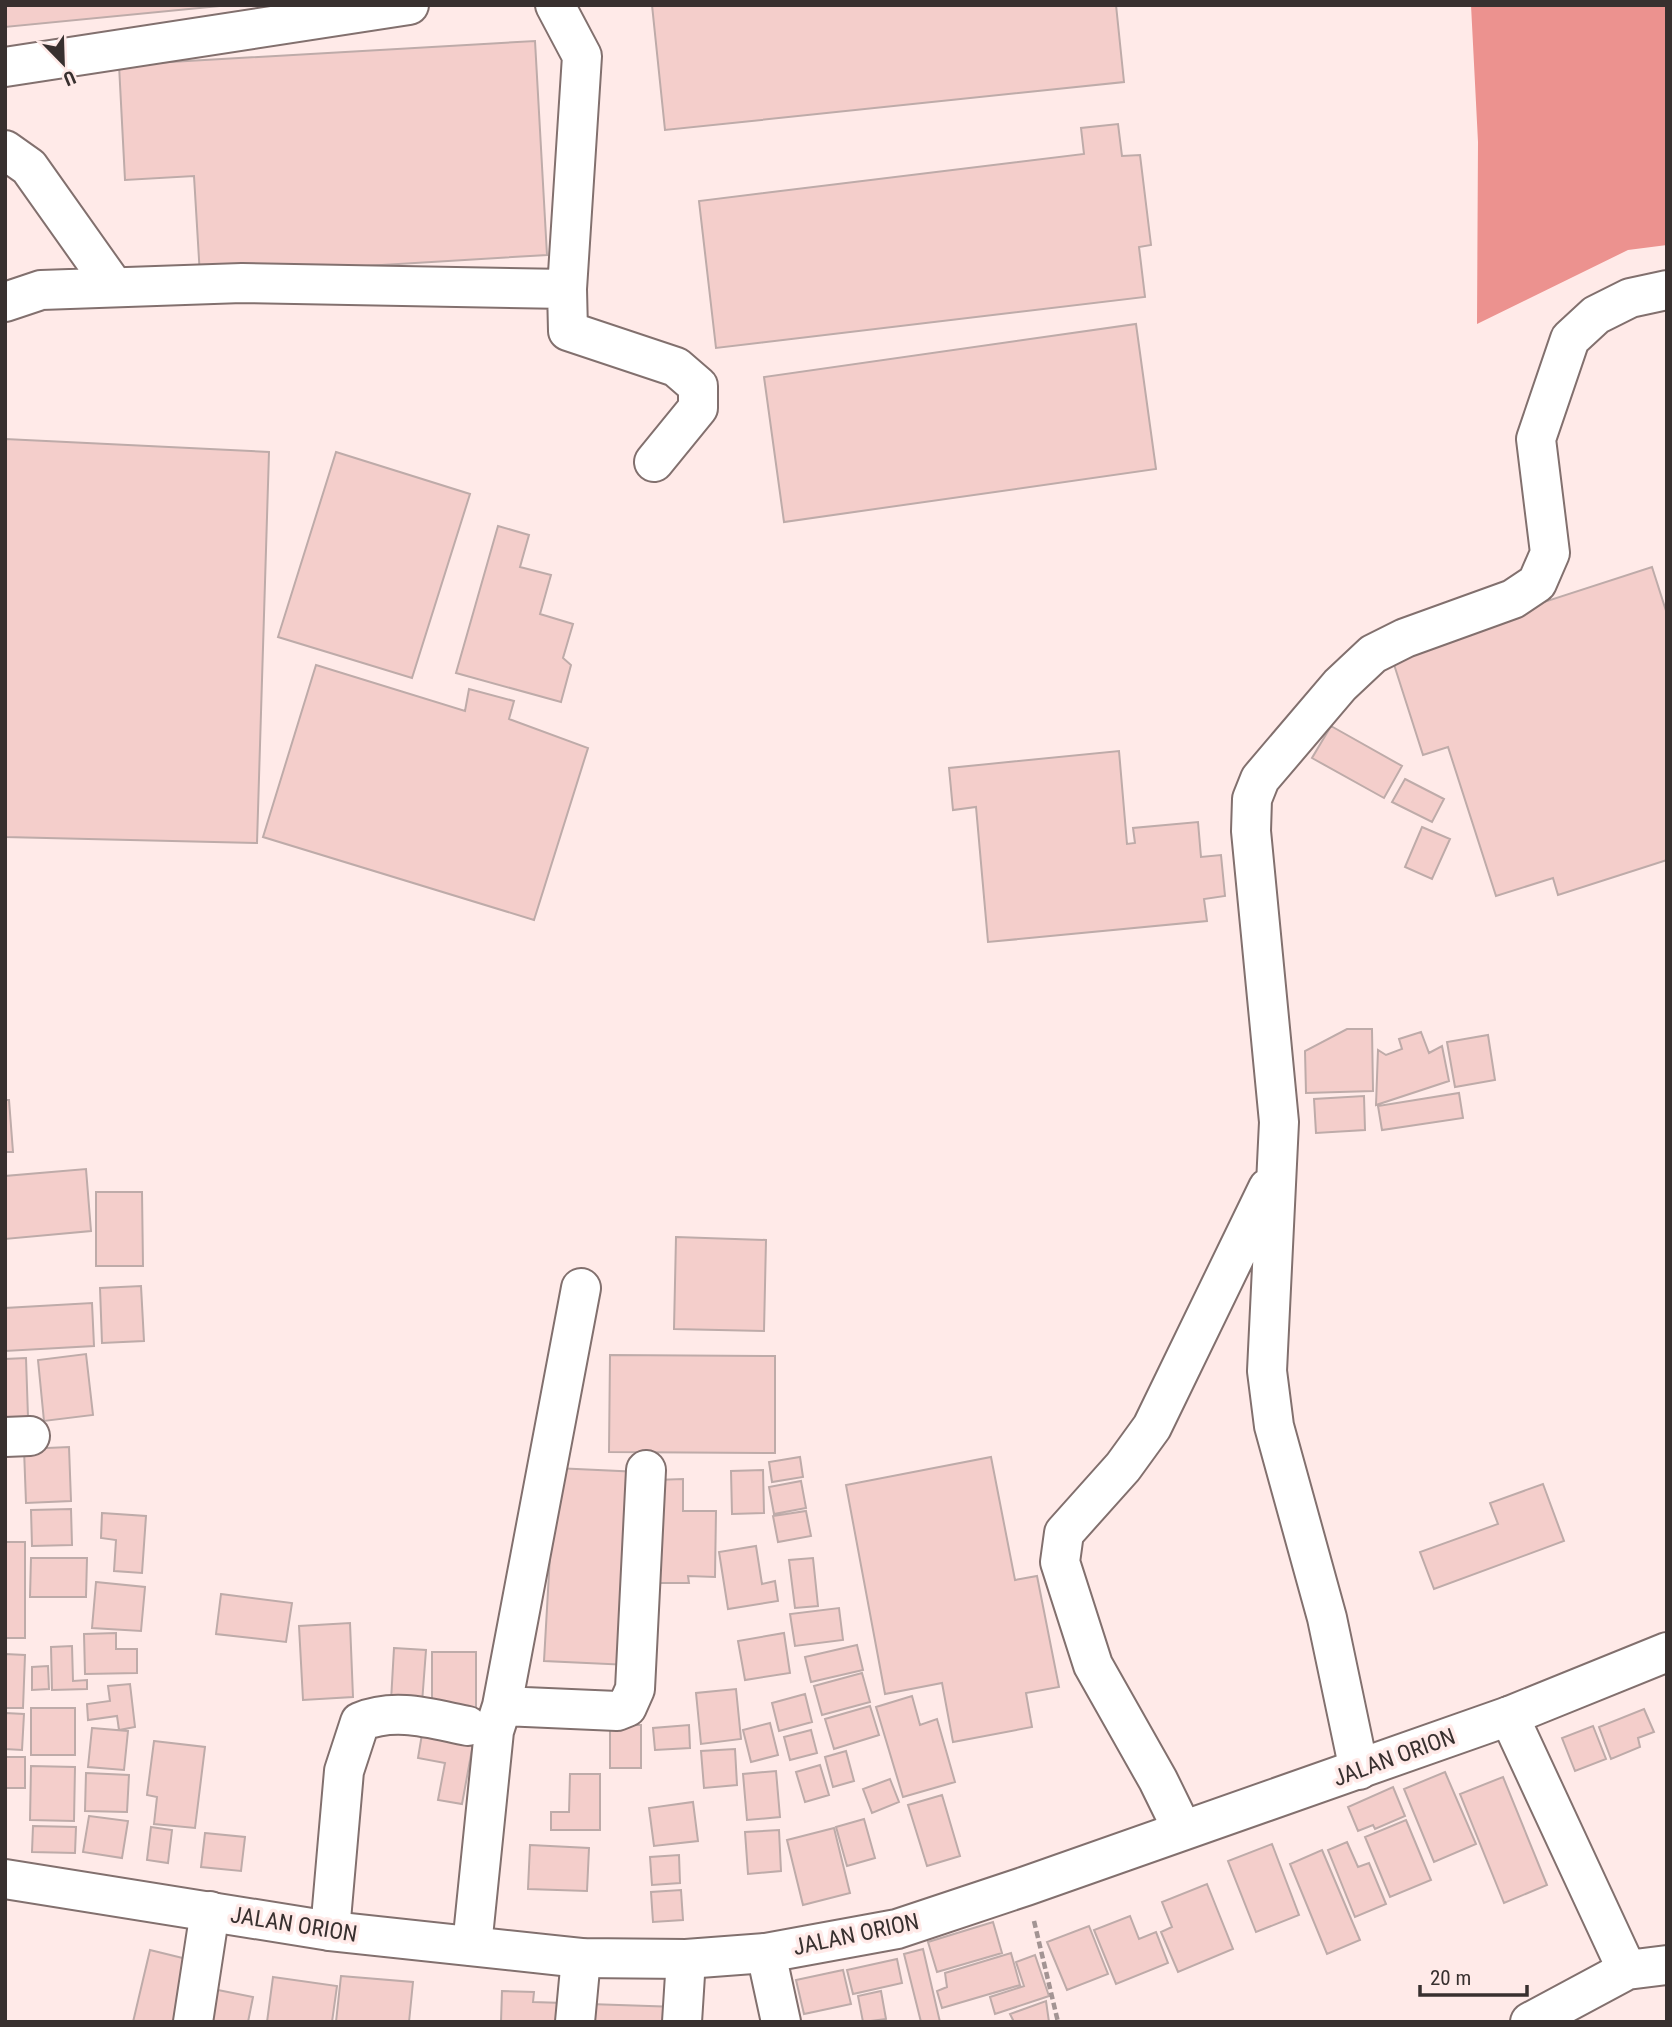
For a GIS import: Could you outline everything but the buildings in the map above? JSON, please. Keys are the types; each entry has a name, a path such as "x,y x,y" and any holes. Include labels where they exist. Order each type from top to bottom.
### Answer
{"main road":[{"path":"5,67 409,5"},
{"path":"555,5 582,56 566,289 568,331 676,367 698,386 698,408 653,462"},
{"path":"5,150 29,167 114,287"},
{"path":"5,302 41,290 242,283 566,289"},
{"path":"1359,1770 1327,1618 1274,1426 1267,1371 1269,1283 1279,1122 1251,831 1252,799 1260,779 1340,685 1373,654 1405,638 1513,599 1537,583 1550,553 1536,439 1570,339 1596,315 1630,298 1667,290"},
{"path":"1182,1829 1158,1780 1093,1665 1060,1562 1064,1533 1123,1466 1152,1427 1278,1167"},
{"path":"472,1946 494,1731 502,1706 581,1288"},
{"path":"502,1706 617,1711 627,1707 635,1689 646,1470"},
{"name":"JALAN ORION","path":"5,1879 330,1931 581,1958 686,1959 766,1953 897,1928 1026,1886 1509,1716 1667,1652"},
{"path":"330,1931 344,1772 360,1722 380,1715 409,1714 468,1726"},
{"path":"1509,1716 1627,1970"},
{"path":"193,2022 210,1911"},
{"path":"766,1953 781,2022"},
{"path":"575,2022 581,1958"},
{"path":"682,2022 686,1959"},
{"path":"1530,2022 1627,1970 1667,1965"}],"path":[{"path":"1026,1886 1058,2022"}],"shaded area":[{"path":"1471,5 1667,5 1667,245 1628,250 1477,324 1478,142"}]}
